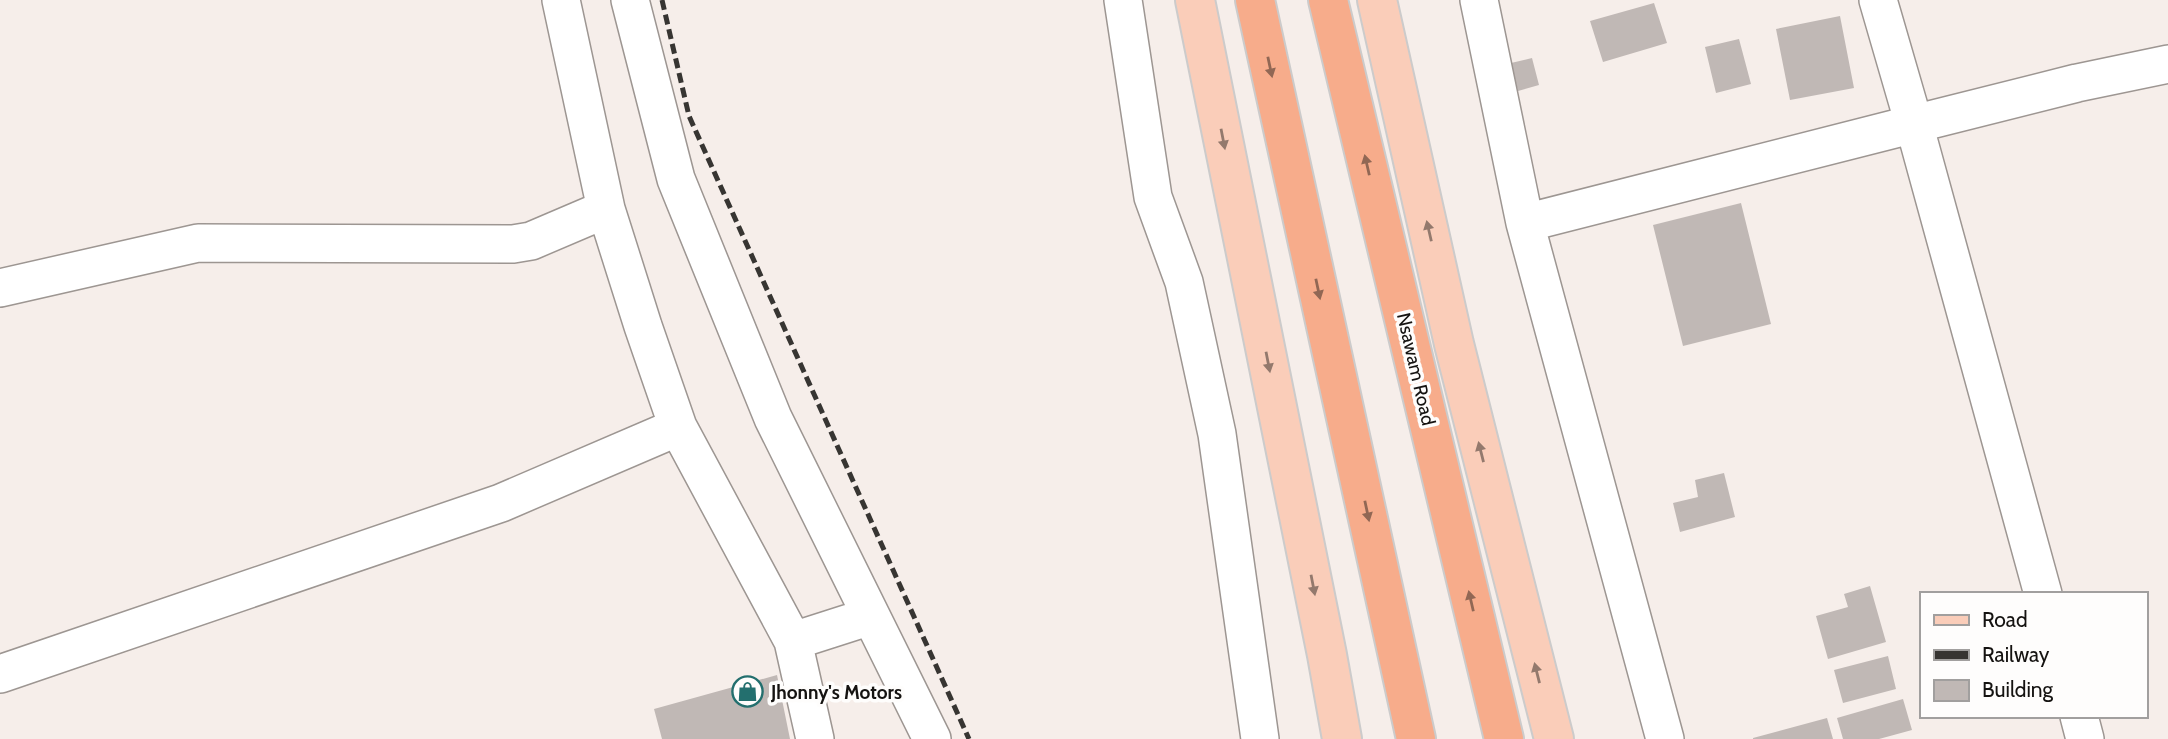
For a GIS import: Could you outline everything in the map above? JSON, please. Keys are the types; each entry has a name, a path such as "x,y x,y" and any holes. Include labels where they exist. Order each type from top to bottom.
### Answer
{"highway":[{"path":"1255,0 1416,739"},
{"name":"Nsawam Road","path":"1328,0 1504,739"}],"main road":[{"path":"1195,0 1322,627 1342,739"},
{"path":"1377,0 1454,344 1554,739"}],"street":[{"path":"561,0 606,209 643,326 678,426 793,641 815,739"},
{"path":"630,0 676,179 773,418 932,739"},
{"path":"1123,0 1153,197 1184,282 1217,434 1260,739"},
{"path":"1479,0 1525,223 1665,739"},
{"path":"1878,0 2042,592"},
{"path":"1525,223 2077,83 2168,64"},
{"path":"0,288 198,243 513,244 531,241 606,209"},
{"path":"0,674 501,503 678,426"},
{"path":"793,641 871,616"},
{"path":"2079,718 2085,739"}],"building":[{"path":"1654,3 1667,43 1603,62 1590,21"},
{"path":"1840,16 1854,88 1790,100 1776,29"},
{"path":"1739,39 1751,84 1716,93 1705,47"},
{"path":"1532,58 1539,85 1518,91 1511,63"},
{"path":"1741,203 1771,324 1683,346 1653,225"},
{"path":"1724,473 1735,517 1680,532 1673,503 1698,497 1695,480"},
{"path":"1870,586 1886,642 1828,659 1816,616 1848,607 1844,594"},
{"path":"1888,656 1896,689 1843,703 1834,670"},
{"name":"Jhonny's Motors","path":"777,675 790,739 662,739 654,709"},
{"path":"1903,699 1912,730 1879,739 1843,739 1837,718"},
{"path":"1827,718 1833,739 1753,739 1753,738"}],"railway":[{"path":"662,0 689,116 969,739"}],"place":[{"name":"Jhonny's Motors","path":"748,692"}]}
